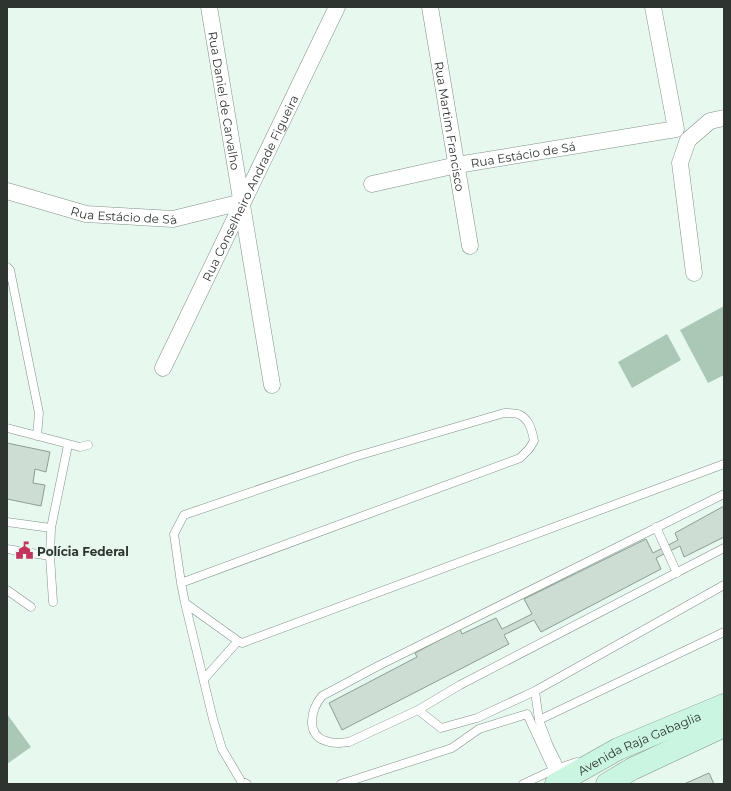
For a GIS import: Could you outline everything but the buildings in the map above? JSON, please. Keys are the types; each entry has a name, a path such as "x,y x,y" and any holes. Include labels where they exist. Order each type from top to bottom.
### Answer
{"main road":[{"name":"Avenida Raja Gabaglia","path":"556,774 724,705"},
{"name":"Avenida Raja Gabaglia","path":"606,784 632,769 724,726"}],"street":[{"name":"Rua Daniel de Carvalho","path":"209,7 272,385"},
{"name":"Rua Conselheiro Andrade Figueira","path":"163,368 337,7"},
{"name":"Rua Martim Francisco","path":"430,7 470,246"},
{"name":"Rua Estácio de Sá","path":"372,184 457,165 676,129 653,7"},
{"path":"694,273 680,163 688,140 710,121 724,118"},
{"name":"Rua Estácio de Sá","path":"7,191 86,214 173,219 242,202"}],"lane":[{"path":"9,269 39,414 37,436"},
{"path":"181,583 520,458 529,449 534,441 532,430 527,420 518,414 504,413 354,457 184,515 174,534 181,583 185,602 213,719 222,749 241,781 247,784"},
{"path":"7,428 68,445 80,447 88,446"},
{"path":"53,602 50,556 51,528 68,445"},
{"path":"185,602 242,643 724,464"},
{"path":"724,494 378,666 322,696 317,702 312,714 312,724 316,734 325,741 338,743 349,742 418,710 460,685 724,548"},
{"path":"7,522 51,528"},
{"path":"656,527 677,573"},
{"path":"7,549 50,556"},
{"path":"418,710 441,728 477,718 535,691 724,585"},
{"path":"7,590 31,607"},
{"path":"539,720 724,632"},
{"path":"204,679 238,641"},
{"path":"535,691 539,720 549,746 556,774"},
{"path":"341,784 452,748 479,729 527,714 556,774"},
{"path":"477,718 479,729"},
{"path":"523,784 556,774"}],"green space":[{"path":"724,306 724,375 708,383 680,330"},
{"path":"667,334 681,360 632,388 618,362"},
{"path":"7,714 31,747 7,764"}],"place":[{"name":"Polícia Federal","path":"24,551"}]}
